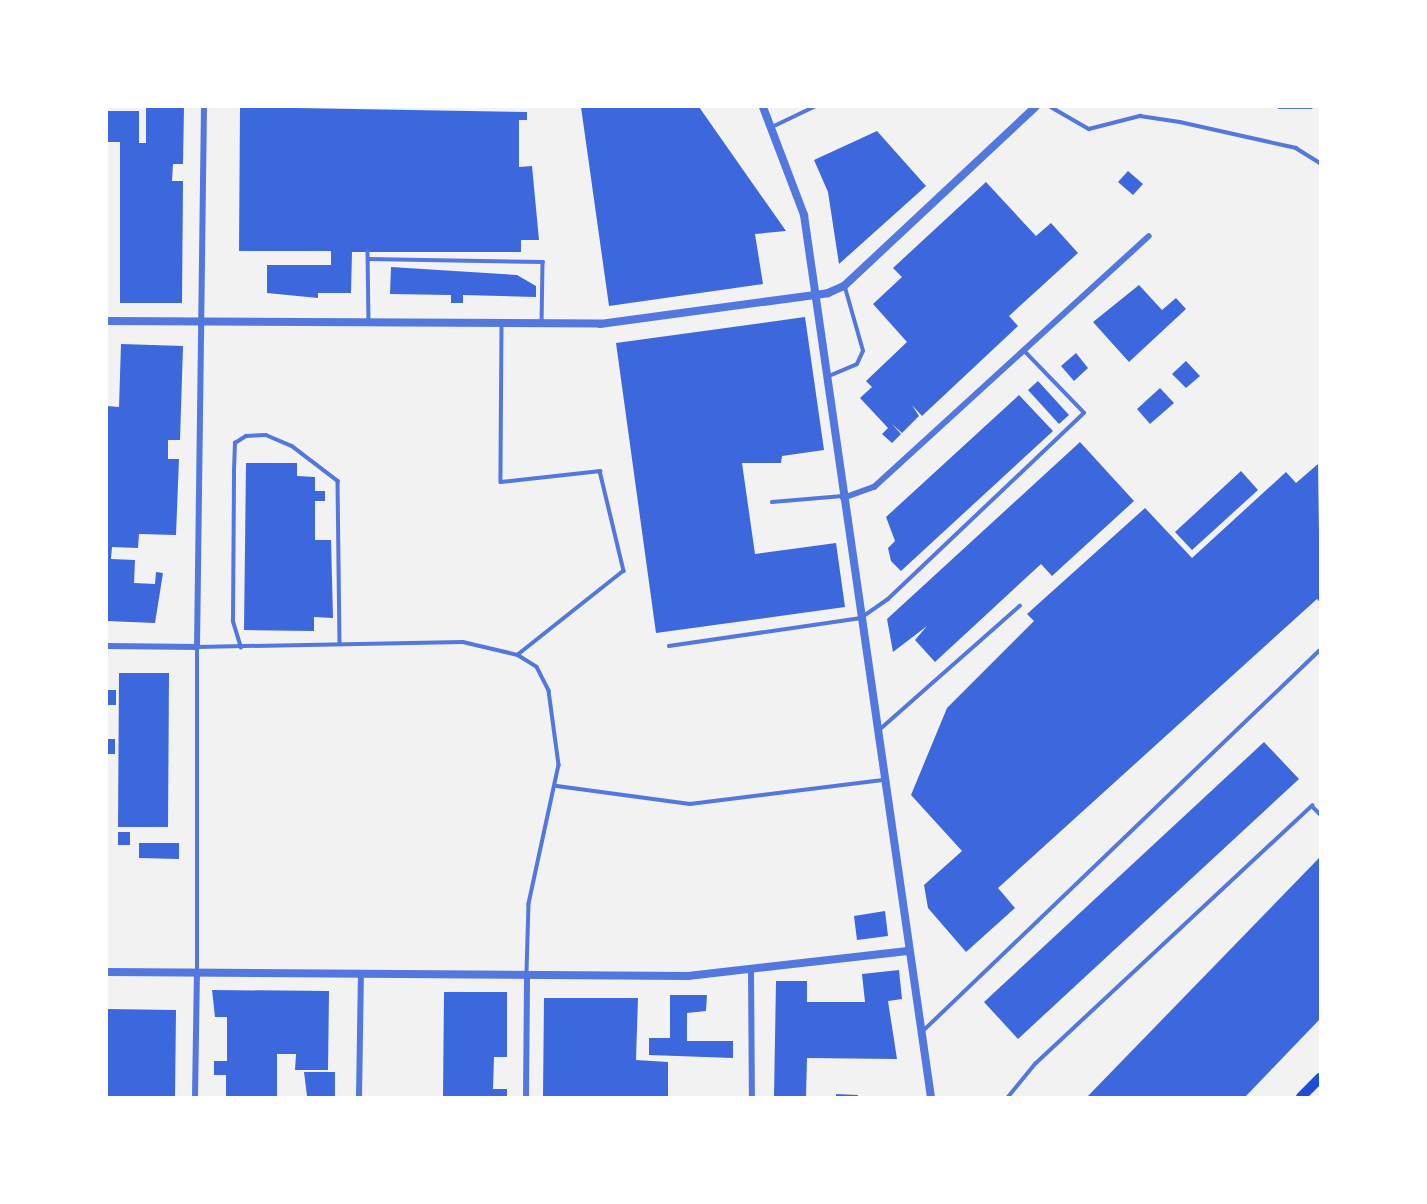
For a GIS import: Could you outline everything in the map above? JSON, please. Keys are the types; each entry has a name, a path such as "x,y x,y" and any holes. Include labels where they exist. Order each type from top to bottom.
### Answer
{"highway":[{"path":"1301,1097 1320,1078"}],"street":[{"path":"107,646 197,647 204,107"},
{"path":"763,107 801,201 931,1097"},
{"path":"107,321 502,325 620,323 816,295 844,286 1035,107"},
{"path":"843,497 874,487 1149,236"},
{"path":"107,972 688,976 908,951"},
{"path":"751,969 752,1097"},
{"path":"195,1097 197,973"},
{"path":"359,1097 361,973"},
{"path":"526,1097 527,975"}],"lane":[{"path":"772,128 814,107"},
{"path":"1051,107 1089,129 1140,116 1180,122 1296,148 1320,163"},
{"path":"1279,107 1311,107"},
{"path":"368,251 369,324"},
{"path":"368,259 543,262 542,325"},
{"path":"827,376 857,364 863,351 844,286"},
{"path":"502,325 501,482 600,471 624,571 518,655"},
{"path":"669,646 861,618 1084,413 1024,351"},
{"path":"241,648 233,621 234,471 235,443 246,436 266,435 292,446 338,481 340,642"},
{"path":"772,502 843,497"},
{"path":"877,733 1020,607"},
{"path":"197,973 197,647 241,648 340,642 463,642 518,655 545,677 557,737 557,786 529,904 527,975"},
{"path":"921,1033 1319,651"},
{"path":"557,786 690,804 883,780"},
{"path":"1008,1097 1035,1064 1312,806 1320,814"}],"building":[{"path":"146,107 184,107 183,164 173,164 172,181 183,181 182,303 120,303 120,142 107,142 107,111 139,111 139,143 146,143"},
{"path":"240,107 527,112 527,120 519,120 519,167 532,166 539,240 521,240 521,252 352,252 351,293 318,293 318,298 267,293 267,265 331,265 331,251 239,251"},
{"path":"581,107 699,107 786,231 755,234 763,284 609,306"},
{"path":"877,131 926,186 839,264 828,192 814,160"},
{"path":"1128,171 1143,184 1133,195 1118,182"},
{"path":"986,182 1036,236 1051,223 1078,253 1009,316 1018,326 922,416 912,405 919,416 902,433 892,424 901,434 892,443 882,434 888,428 860,398 872,387 866,381 907,342 873,304 902,277 893,268"},
{"path":"391,267 517,275 536,286 536,297 463,295 463,303 451,303 451,295 390,294"},
{"path":"1139,285 1162,310 1176,298 1186,309 1129,362 1093,322"},
{"path":"805,317 824,450 782,456 781,463 742,463 755,554 836,543 845,607 656,633 616,343"},
{"path":"121,344 183,346 180,440 168,440 168,459 179,459 176,535 139,534 138,548 112,547 111,559 135,560 134,583 155,584 156,572 163,573 155,623 107,621 107,406 119,407"},
{"path":"1076,353 1088,368 1074,381 1061,366"},
{"path":"1186,361 1200,376 1186,388 1172,374"},
{"path":"1038,381 1069,415 1059,424 1028,390"},
{"path":"1160,388 1174,403 1150,424 1137,409"},
{"path":"1019,395 1053,431 901,571 891,561 888,548 895,541 886,517"},
{"path":"1080,442 1134,501 1052,576 1041,564 935,662 915,640 927,626 893,652 887,619"},
{"path":"246,463 297,463 297,476 315,477 315,491 325,491 325,501 315,501 315,540 331,540 333,618 314,617 314,631 244,630"},
{"path":"1318,464 1320,602 1317,599 998,888 1015,908 966,952 928,908 924,885 962,851 911,795 947,708 1034,621 1027,614 1145,508 1192,558 1286,472 1296,483"},
{"path":"1241,471 1258,490 1192,550 1175,532"},
{"path":"119,673 169,673 168,827 118,827"},
{"path":"107,690 116,690 116,705 107,705"},
{"path":"107,739 115,739 115,754 107,754"},
{"path":"1264,742 1299,779 1018,1039 984,1002"},
{"path":"118,832 130,832 130,845 118,845"},
{"path":"139,843 179,843 179,859 139,858"},
{"path":"1320,857 1320,1019 1245,1097 1087,1097"},
{"path":"885,911 888,936 857,940 854,916"},
{"path":"899,970 902,999 888,1001 897,1059 807,1058 806,1097 774,1097 776,981 807,981 807,1002 865,1002 862,974"},
{"path":"212,990 329,991 328,1070 295,1070 296,1054 277,1054 277,1097 226,1097 226,1075 214,1075 214,1061 227,1061 227,1017 215,1017"},
{"path":"444,992 507,992 507,1057 494,1057 493,1089 507,1089 507,1097 443,1097"},
{"path":"670,995 707,995 706,1011 687,1013 687,1041 733,1041 733,1058 649,1055 649,1038 670,1038"},
{"path":"544,998 638,998 636,1060 668,1062 668,1097 543,1097"},
{"path":"107,1009 176,1010 175,1097 107,1097"},
{"path":"304,1072 335,1072 335,1097 307,1096"},
{"path":"836,1094 858,1095 858,1097 836,1097"}]}
